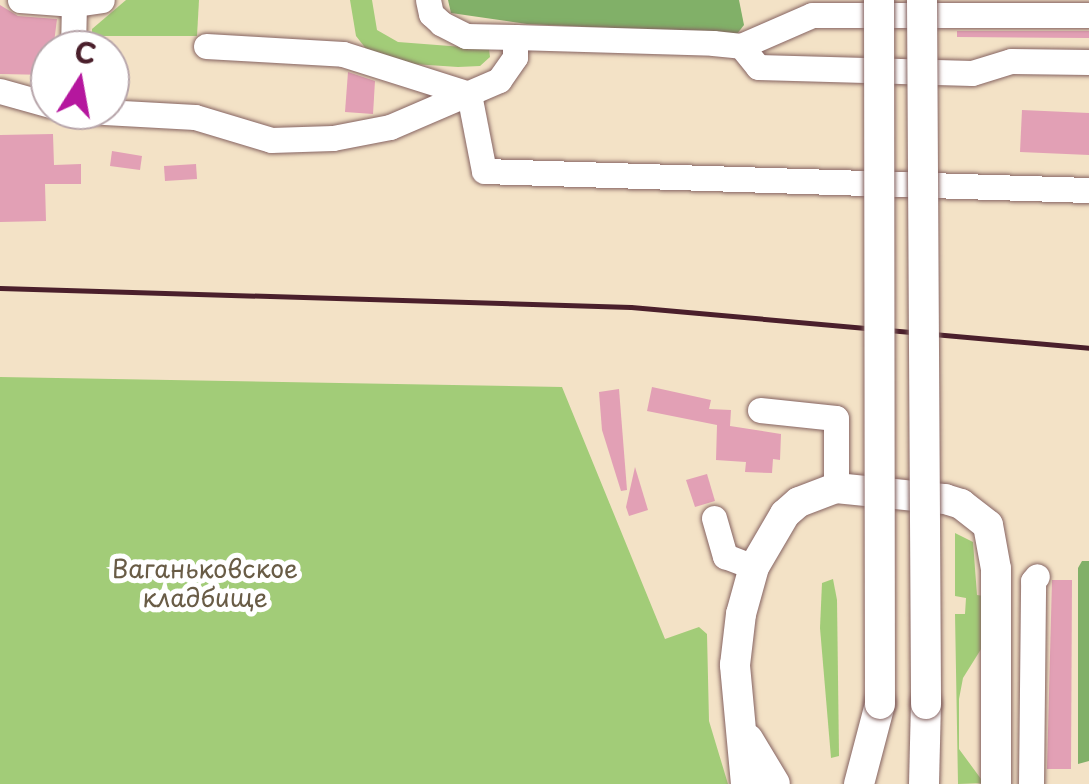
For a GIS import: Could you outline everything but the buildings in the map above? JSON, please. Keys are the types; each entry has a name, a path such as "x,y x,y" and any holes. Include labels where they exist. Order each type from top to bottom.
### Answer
{"main road":[{"path":"862,781 880,704 879,0"},
{"path":"925,783 930,5"},
{"path":"746,784 737,708 737,638 754,567 785,514 799,502 836,488 944,499 975,513 988,525 994,543 997,612 996,784"},
{"path":"737,708 751,748 774,784"}],"street":[{"path":"20,0 74,4 102,0"},
{"path":"428,0 431,14 466,36 742,46 812,15 930,5 1089,15"},
{"path":"73,30 74,4"},
{"path":"130,113 195,117 271,140 332,138 390,127 499,80 515,57 515,37"},
{"path":"206,46 343,54 469,94"},
{"path":"742,46 758,67 972,73 1012,61 1089,62"},
{"path":"0,91 30,99"},
{"path":"469,94 484,171 1089,190"},
{"path":"760,410 836,418 836,488"},
{"path":"714,518 725,556 754,567"},
{"path":"1031,784 1033,581 1037,576"},
{"path":"997,612 1033,614"},
{"path":"996,701 1031,701"}],"green space":[{"path":"126,0 199,0 197,36 130,36 130,30 92,29"},
{"path":"350,0 372,0 377,30 398,42 489,49 490,57 480,66 398,63 367,50 356,36"},
{"path":"448,0 739,0 744,25 737,34 527,24 451,13"},
{"name":"Ваганьковское кладбище","path":"0,377 562,387 665,639 699,627 707,634 709,721 728,784 0,784"},
{"path":"955,533 973,542 977,595 984,596 983,646 963,678 959,699 959,749 984,783 958,784 955,614 965,614 966,598 955,596"},
{"path":"1082,561 1089,561 1089,761 1078,764 1078,568"},
{"path":"833,579 837,600 839,756 831,758 820,628 822,583"}],"railway":[{"path":"0,288 631,307 1089,348"}]}
